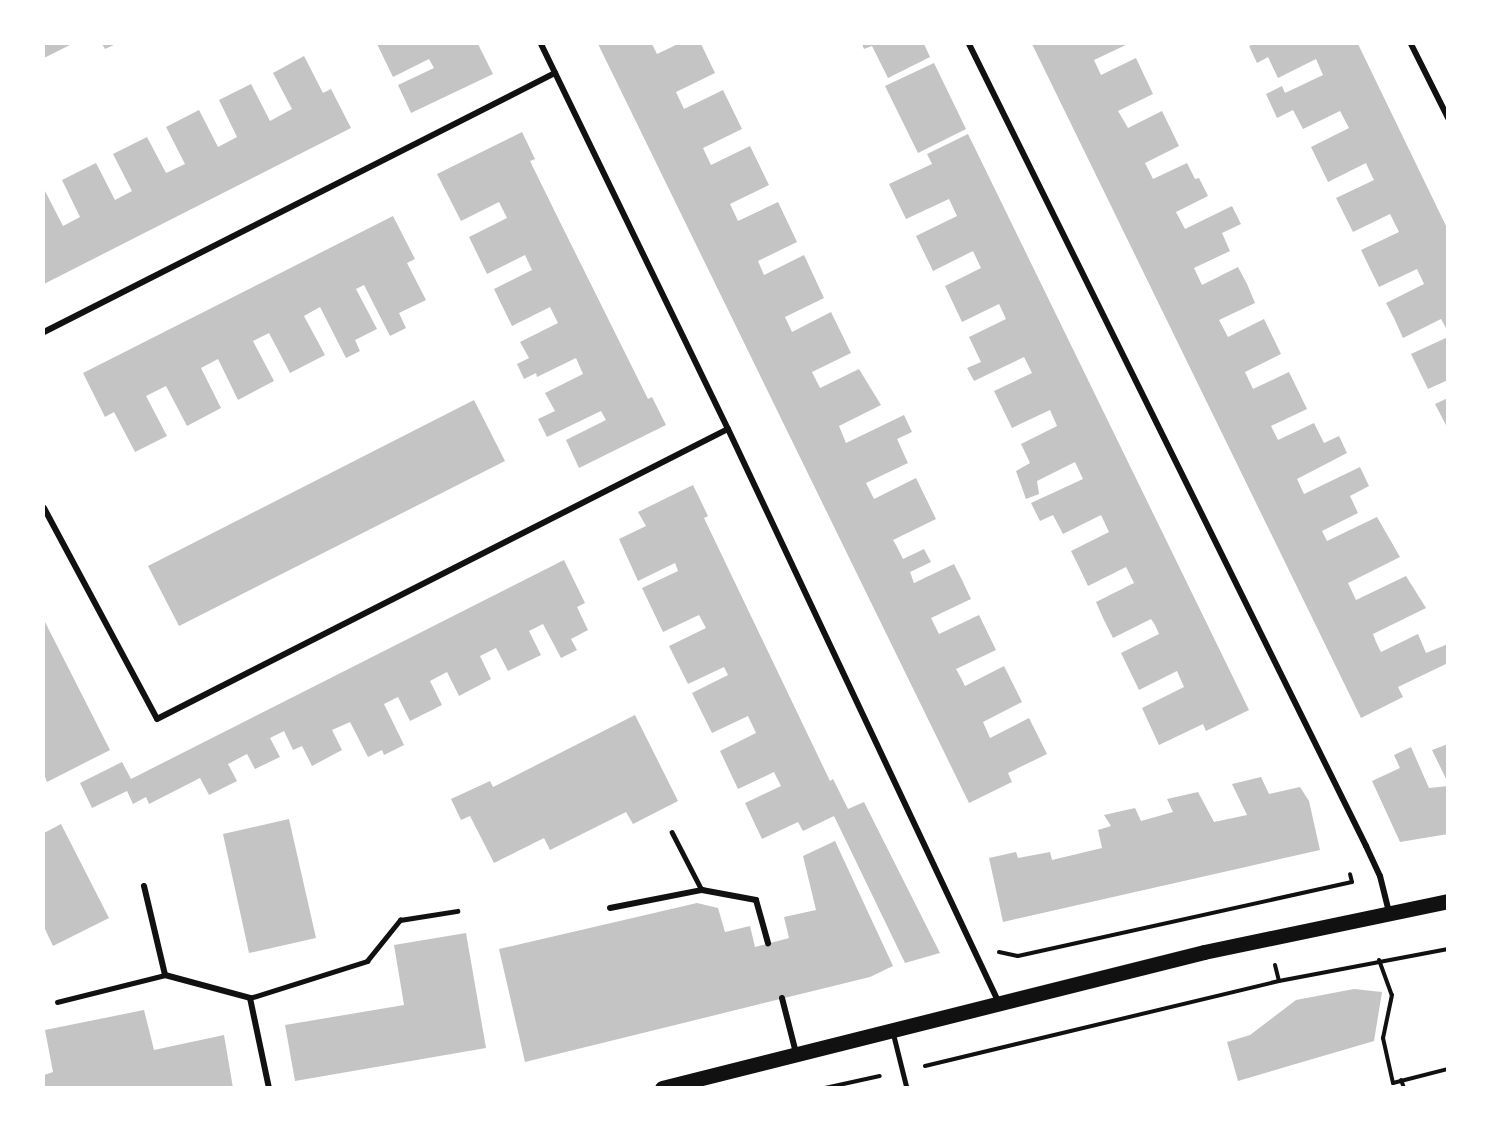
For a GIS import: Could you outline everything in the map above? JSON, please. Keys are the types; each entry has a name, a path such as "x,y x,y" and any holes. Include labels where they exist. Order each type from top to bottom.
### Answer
{"main road":[{"path":"662,1088 893,1032 1204,952 1448,901"}],"street":[{"path":"541,44 728,429 999,1004"},
{"path":"969,44 1366,846 1380,876 1389,912"},
{"path":"1411,44 1448,118"},
{"path":"44,332 555,74"},
{"path":"44,508 157,719 728,429"},
{"path":"144,886 165,975 250,998 270,1088"},
{"path":"610,908 702,890 756,900 768,943"},
{"path":"782,998 797,1056"}],"lane":[{"path":"672,832 702,890"},
{"path":"250,998 367,961 400,920 456,911"},
{"path":"57,1002 165,975"},
{"path":"893,1032 907,1088"}],"path":[{"path":"1003,951 1018,956 1259,900 1352,882"},
{"path":"1259,900 1262,911"},
{"path":"934,1064 1279,981 1448,948"},
{"path":"1378,960 1392,995 1383,1038 1393,1083 1448,1068"},
{"path":"1275,965 1279,981"},
{"path":"825,1088 864,1080"},
{"path":"1401,1080 1404,1088"}],"building":[{"path":"44,44 72,44 44,58"},
{"path":"102,44 116,44 105,49"},
{"path":"377,44 478,44 493,74 411,113 398,85 434,68 429,59 393,77"},
{"path":"598,44 652,44 657,54 678,44 701,44 715,73 676,92 684,109 723,90 742,129 703,148 711,165 750,146 769,185 730,204 738,221 778,202 797,242 758,261 764,275 804,255 824,298 785,317 792,332 831,312 851,353 812,372 820,388 859,369 881,405 839,426 846,443 904,415 912,432 897,439 908,463 866,483 874,499 916,478 936,519 893,540 903,559 924,549 931,562 910,572 914,583 954,564 962,580 971,599 931,618 939,634 979,615 996,650 956,669 965,686 1004,666 1022,702 983,722 990,738 1029,718 1047,754 1008,773 1012,782 969,803"},
{"path":"862,44 924,44 930,57 888,78 872,46 864,49"},
{"path":"1032,44 1128,44 1094,60 1101,75 1136,58 1153,94 1118,111 1128,128 1162,111 1179,146 1145,163 1153,179 1187,163 1195,179 1199,178 1208,196 1176,212 1185,229 1232,206 1241,224 1222,233 1230,251 1194,268 1202,285 1238,267 1247,284 1255,303 1219,320 1228,337 1264,319 1281,354 1245,372 1253,389 1289,372 1307,409 1271,426 1278,440 1314,423 1324,443 1339,436 1347,453 1297,479 1304,494 1360,467 1369,486 1350,496 1358,513 1322,531 1327,541 1377,517 1400,557 1348,583 1356,600 1406,576 1426,608 1373,634 1376,642 1381,652 1418,634 1426,653 1448,644 1448,663 1398,687 1403,697 1361,718"},
{"path":"1254,44 1358,44 1448,230 1448,332 1441,319 1403,338 1386,303 1424,284 1417,269 1379,287 1361,250 1399,232 1390,214 1353,232 1336,198 1374,180 1366,163 1328,182 1311,147 1349,128 1340,111 1303,129 1293,110 1277,118 1266,94 1282,86 1285,93 1323,75 1316,59 1278,78 1268,57 1257,63 1249,46"},
{"path":"304,56 323,93 331,89 351,128 44,284 44,189 63,226 80,217 62,180 96,163 115,200 132,191 113,154 147,137 166,173 185,164 166,127 199,110 218,147 237,137 219,100 251,84 270,121 292,109 273,73"},
{"path":"934,63 966,129 918,153 885,86"},
{"path":"522,132 535,159 530,161 556,214 648,399 652,397 666,425 579,468 566,440 606,420 601,411 547,437 538,419 555,411 545,393 583,374 576,358 537,377 536,373 524,379 517,364 529,358 520,342 558,323 550,307 512,326 494,289 532,270 525,255 487,274 469,237 507,218 499,202 461,221 437,174"},
{"path":"968,134 1249,710 1206,731 1203,724 1159,745 1142,708 1184,687 1177,671 1139,690 1121,653 1159,634 1155,625 1151,619 1113,638 1103,618 1096,602 1134,583 1126,567 1088,586 1071,551 1109,532 1101,515 1063,534 1053,515 1040,521 1031,503 1083,479 1075,462 1037,481 1039,494 1026,499 1016,471 1030,463 1021,444 1057,426 1050,410 1012,428 994,391 1032,373 1024,357 974,381 967,368 981,362 969,337 1006,319 999,304 962,322 945,286 981,268 973,251 933,271 916,236 957,216 949,199 906,219 889,184 932,164 927,154"},
{"path":"393,216 415,259 407,263 426,300 399,313 406,328 390,336 364,285 356,289 377,329 355,340 360,351 346,358 320,307 304,316 325,355 290,373 269,333 253,341 274,381 238,400 218,359 201,368 221,408 187,426 166,386 146,396 167,436 135,452 114,412 105,417 83,373"},
{"path":"1448,337 1448,380 1428,389 1411,354"},
{"path":"1448,398 1448,429 1435,404"},
{"path":"474,400 505,461 179,626 148,566"},
{"path":"693,485 708,516 704,518 830,781 833,779 848,809 864,802 940,953 905,963 834,816 803,831 798,822 762,839 745,803 781,786 774,772 738,789 720,751 756,733 748,716 712,733 692,693 728,675 724,667 688,684 669,646 706,628 699,615 663,632 642,588 678,571 675,563 638,581 619,539 646,526 638,512"},
{"path":"564,560 585,603 577,607 588,630 571,639 577,650 561,658 543,624 529,631 541,655 508,671 496,648 480,656 491,679 459,696 447,672 430,681 442,705 410,721 398,697 384,704 404,745 384,755 382,750 368,757 350,722 332,730 342,750 312,766 302,746 293,750 284,731 270,738 280,757 255,769 247,754 228,764 237,781 209,795 200,778 149,804 146,797 133,804 127,791 92,808 80,783 122,762 131,779"},
{"path":"44,620 110,750 47,782 44,774"},
{"path":"635,715 678,801 633,824 626,812 550,850 544,838 494,863 470,816 461,820 451,799 490,781 493,787"},
{"path":"1448,744 1448,783 1432,750"},
{"path":"1411,747 1429,788 1448,786 1448,834 1400,842 1372,781 1400,768 1394,755"},
{"path":"1261,777 1269,794 1300,787 1309,801 1320,850 1003,922 989,858 1016,852 1018,858 1050,852 1052,860 1102,848 1098,830 1111,826 1104,815 1135,808 1141,821 1173,812 1167,799 1198,792 1214,822 1247,815 1232,784"},
{"path":"289,819 316,938 249,953 223,834"},
{"path":"61,824 109,918 53,946 44,927 44,833"},
{"path":"835,841 893,966 870,977 525,1062 499,949 697,903 718,908 725,932 750,926 755,947 789,938 784,917 816,910 803,856"},
{"path":"466,933 486,1048 295,1081 285,1025 404,1005 394,945"},
{"path":"1354,989 1382,992 1374,1041 1238,1081 1227,1042 1250,1035 1296,1000"},
{"path":"144,1010 154,1050 224,1035 233,1088 44,1088 44,1075 53,1072 45,1030"}]}
